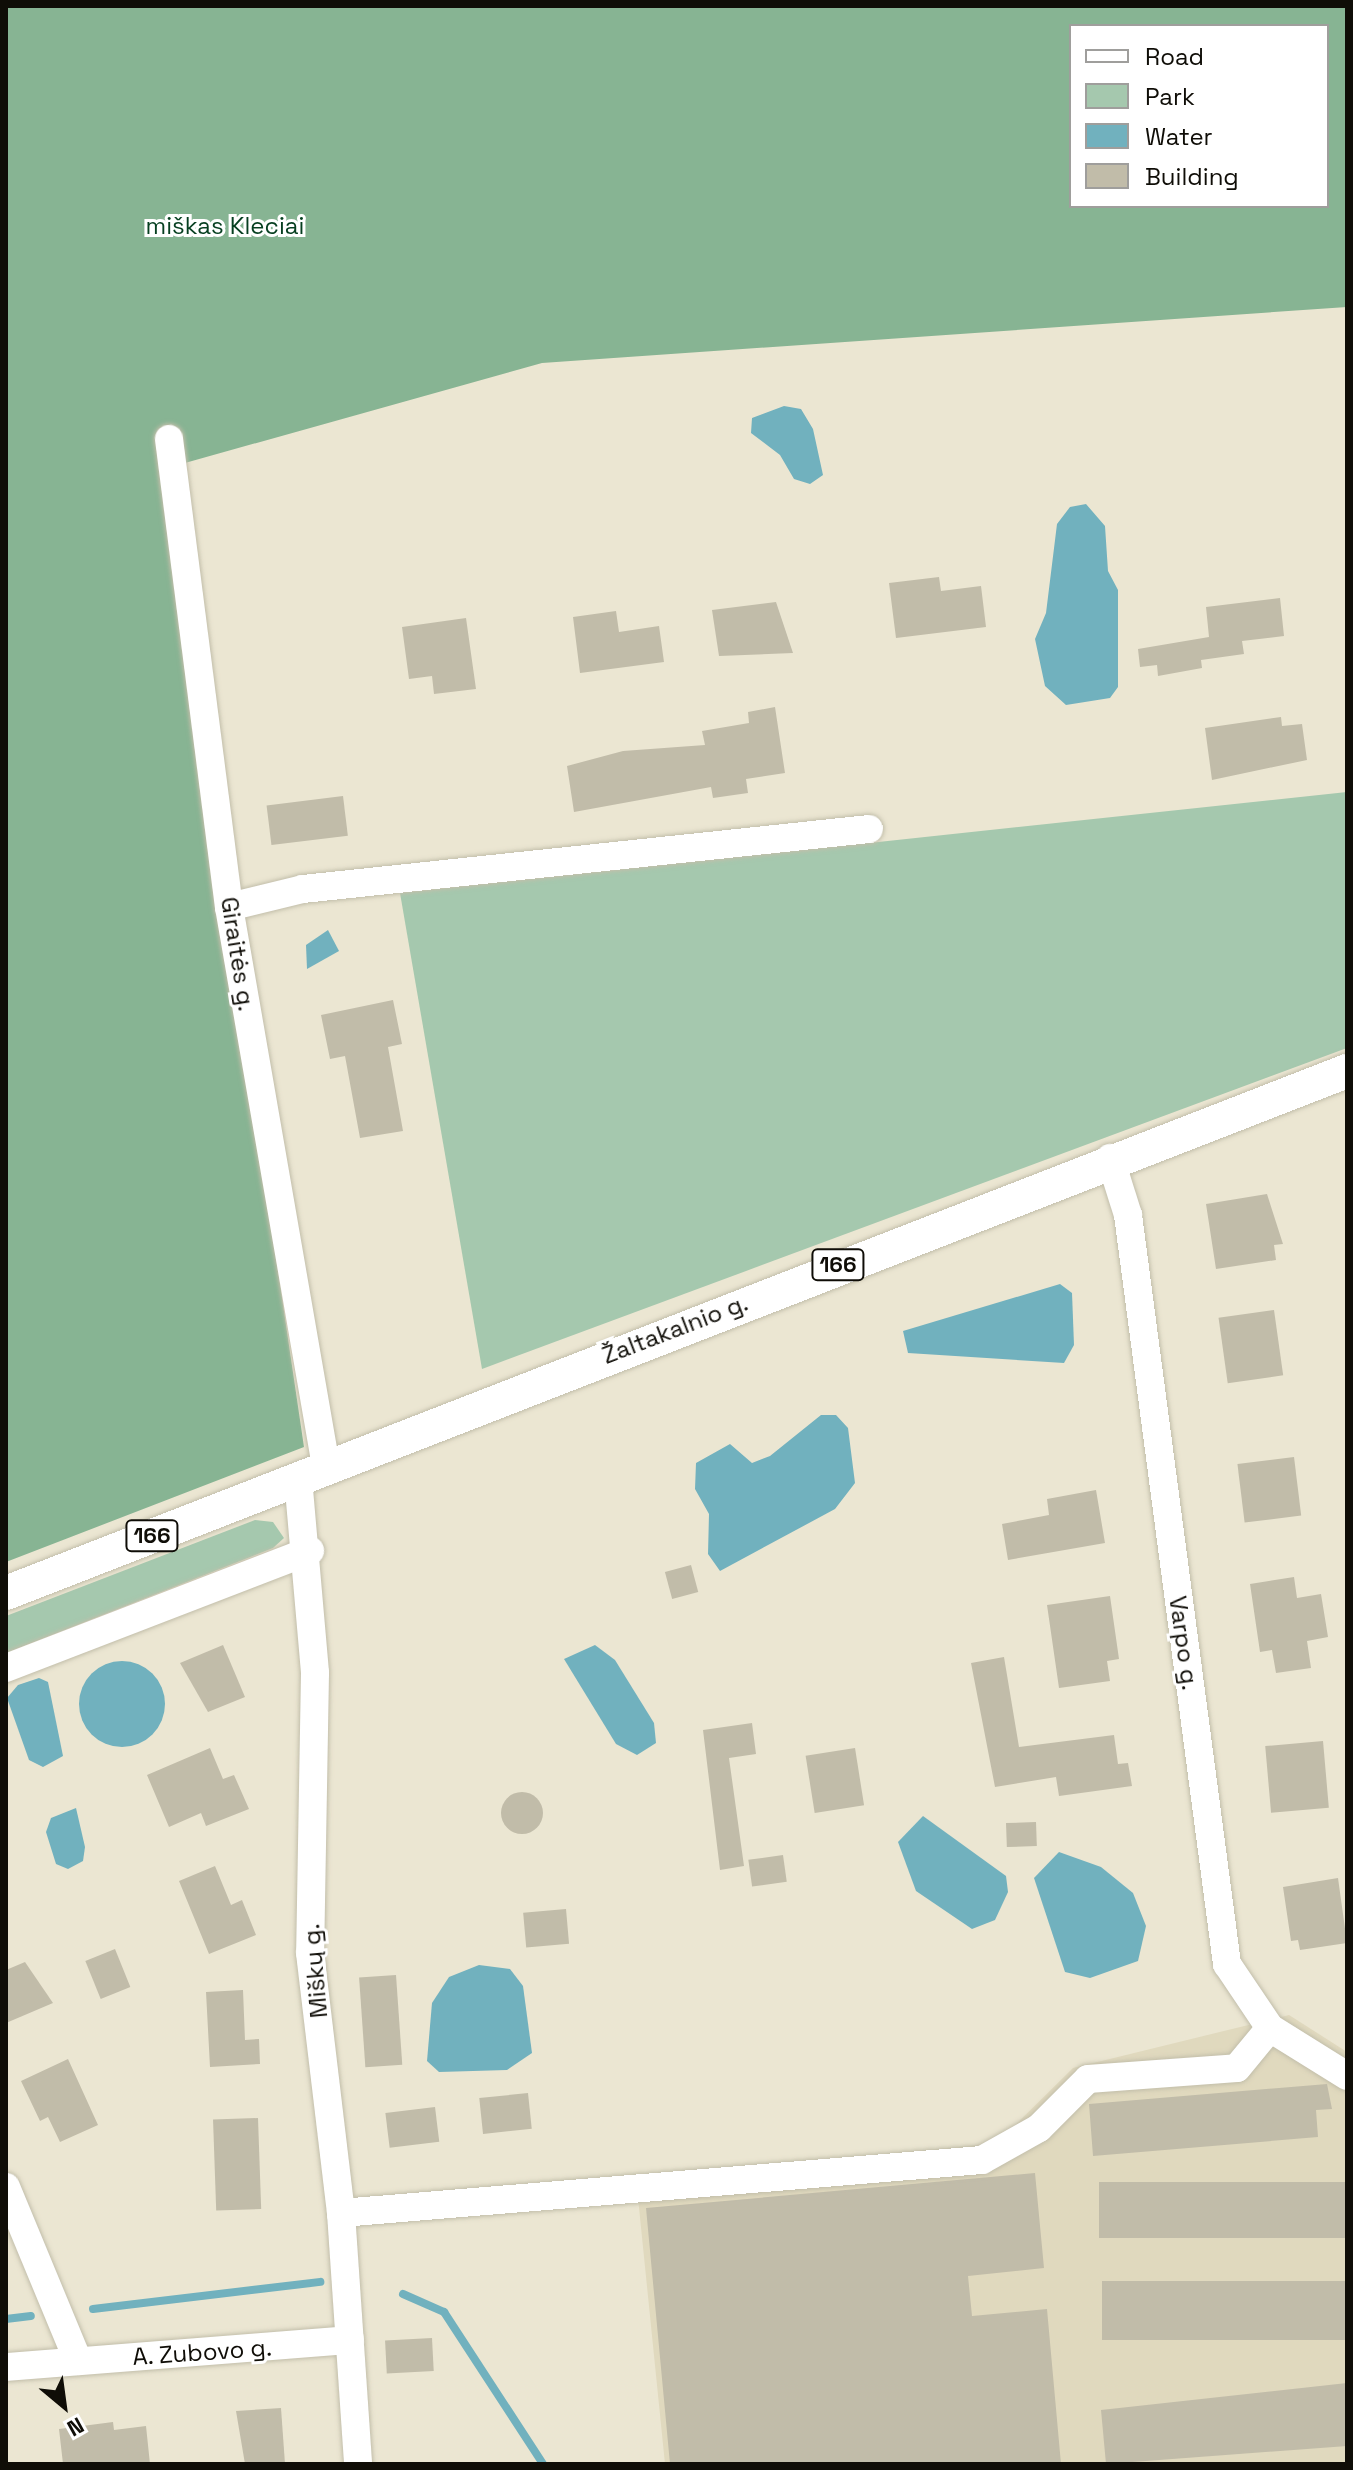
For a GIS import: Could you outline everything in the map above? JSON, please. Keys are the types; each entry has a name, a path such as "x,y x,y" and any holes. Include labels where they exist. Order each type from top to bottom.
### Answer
{"main road":[{"name":"Žaltakalnio g.","path":"6,1593 1110,1158 1347,1071"}],"street":[{"name":"Giraitės g.","path":"169,439 229,907 312,1472"},
{"path":"229,907 303,889 869,829"},
{"name":"Varpo g.","path":"1110,1158 1128,1215 1227,1964 1270,2028 1347,2076"},
{"name":"Miškų g.","path":"312,1472 310,1953 341,2213 358,2464"},
{"path":"6,1668 310,1551"},
{"path":"341,2213 982,2160 1039,2128 1088,2079 1237,2068 1270,2028"},
{"path":"6,2187 78,2361"},
{"name":"A. Zubovo g.","path":"6,2367 350,2340"}],"shaded area":[{"path":"1289,2015 1347,2052 1347,2464 665,2464 636,2178 997,2143 1073,2068"}],"green space":[{"name":"miškas Kleciai","path":"6,6 1347,6 1347,307 542,363 160,470 304,1447 6,1562"},
{"path":"1347,792 1347,1048 482,1369 400,893"},
{"path":"255,1520 273,1522 284,1538 273,1548 6,1653 6,1616"}],"water":[{"path":"784,406 801,409 813,429 823,475 810,484 794,479 780,455 751,433 752,418"},
{"path":"1086,504 1105,526 1108,571 1118,590 1118,687 1110,698 1066,705 1045,686 1035,639 1046,613 1057,524 1070,507"},
{"path":"328,930 339,951 307,969 306,945"},
{"path":"1060,1284 1072,1293 1074,1345 1064,1363 908,1353 903,1331"},
{"path":"821,1415 836,1415 848,1428 855,1483 835,1509 720,1571 708,1554 709,1514 695,1489 696,1463 730,1444 752,1463 770,1456"},
{"path":"595,1645 615,1660 654,1723 656,1743 637,1755 616,1744 564,1659"},
{"path":"114,1661 130,1661 153,1673 162,1687 165,1704 162,1721 153,1735 130,1747 114,1747 98,1740 86,1728 79,1712 79,1696 86,1680 98,1668"},
{"path":"39,1678 48,1682 63,1756 43,1767 29,1760 7,1698 18,1685"},
{"path":"76,1808 85,1847 83,1861 68,1869 56,1864 46,1832 51,1818"},
{"path":"923,1816 1006,1876 1008,1892 995,1920 972,1929 916,1891 898,1842"},
{"path":"1059,1852 1101,1867 1133,1893 1146,1926 1138,1961 1090,1978 1065,1972 1034,1878"},
{"path":"479,1965 510,1969 523,1986 532,2053 507,2070 439,2072 427,2061 432,2003 449,1977"}],"building":[{"path":"939,577 941,591 981,586 986,627 896,638 889,583"},
{"path":"1280,598 1284,636 1242,641 1244,654 1201,660 1202,668 1158,676 1157,665 1140,667 1138,649 1209,637 1206,607"},
{"path":"776,602 793,653 719,656 712,610"},
{"path":"616,611 619,632 659,626 664,662 580,673 573,617"},
{"path":"466,618 476,689 434,694 432,676 409,679 402,627"},
{"path":"775,707 785,773 746,779 748,793 713,798 711,787 574,812 567,766 623,751 705,745 702,731 749,723 748,712"},
{"path":"1281,717 1282,726 1302,724 1307,760 1212,780 1205,728"},
{"path":"343,796 348,836 271,845 267,805"},
{"path":"393,1000 402,1044 388,1047 403,1131 360,1138 345,1056 330,1059 321,1015"},
{"path":"1267,1194 1283,1244 1274,1245 1276,1260 1216,1269 1206,1204"},
{"path":"1274,1310 1283,1375 1228,1383 1219,1318"},
{"path":"1294,1457 1301,1516 1245,1523 1237,1464"},
{"path":"1096,1490 1105,1543 1008,1560 1002,1524 1049,1515 1047,1499"},
{"path":"691,1565 698,1592 672,1599 665,1572"},
{"path":"1294,1577 1297,1598 1321,1594 1328,1637 1307,1641 1311,1668 1276,1673 1272,1650 1260,1652 1250,1584"},
{"path":"1110,1596 1119,1659 1107,1661 1110,1681 1059,1688 1047,1605"},
{"path":"223,1645 245,1697 208,1712 180,1663"},
{"path":"1004,1657 1019,1747 1114,1735 1118,1764 1128,1763 1132,1786 1059,1796 1056,1777 995,1787 971,1663"},
{"path":"752,1723 756,1754 729,1758 744,1866 720,1870 703,1730"},
{"path":"1323,1741 1329,1808 1271,1813 1265,1746"},
{"path":"210,1748 223,1779 234,1775 249,1809 206,1826 201,1813 169,1827 147,1775"},
{"path":"855,1748 864,1805 815,1813 806,1756"},
{"path":"522,1792 537,1798 543,1813 537,1828 522,1834 507,1828 501,1813 507,1798"},
{"path":"1036,1822 1037,1846 1007,1847 1006,1823"},
{"path":"783,1855 787,1882 752,1887 748,1860"},
{"path":"215,1866 231,1905 242,1900 256,1935 209,1954 179,1881"},
{"path":"1338,1878 1347,1943 1300,1950 1298,1940 1291,1941 1283,1887"},
{"path":"566,1909 569,1944 526,1948 523,1913"},
{"path":"115,1949 130,1987 101,1999 85,1961"},
{"path":"25,1962 53,2003 6,2023 6,1970"},
{"path":"396,1975 402,2065 365,2067 359,1978"},
{"path":"243,1990 245,2040 259,2039 260,2064 210,2067 206,1992"},
{"path":"68,2059 98,2125 60,2142 48,2117 40,2121 21,2081"},
{"path":"1327,2084 1332,2109 1316,2110 1318,2137 1093,2156 1089,2104"},
{"path":"528,2093 532,2129 483,2134 479,2098"},
{"path":"435,2107 439,2142 390,2148 385,2113"},
{"path":"258,2118 261,2209 216,2211 213,2120"},
{"path":"1035,2173 1044,2268 968,2276 972,2316 1047,2309 1061,2464 670,2464 646,2208"},
{"path":"1099,2182 1347,2182 1347,2238 1099,2238"},
{"path":"1102,2281 1347,2281 1347,2340 1102,2340"},
{"path":"432,2338 434,2371 387,2373 385,2340"},
{"path":"1347,2383 1347,2446 1106,2464 1101,2410"},
{"path":"281,2408 285,2464 245,2464 236,2411"},
{"path":"113,2422 114,2430 146,2426 150,2464 63,2464 59,2429"}],"waterway":[{"path":"93,2309 320,2282"},
{"path":"403,2294 444,2312 543,2464"},
{"path":"6,2319 31,2316"}]}
